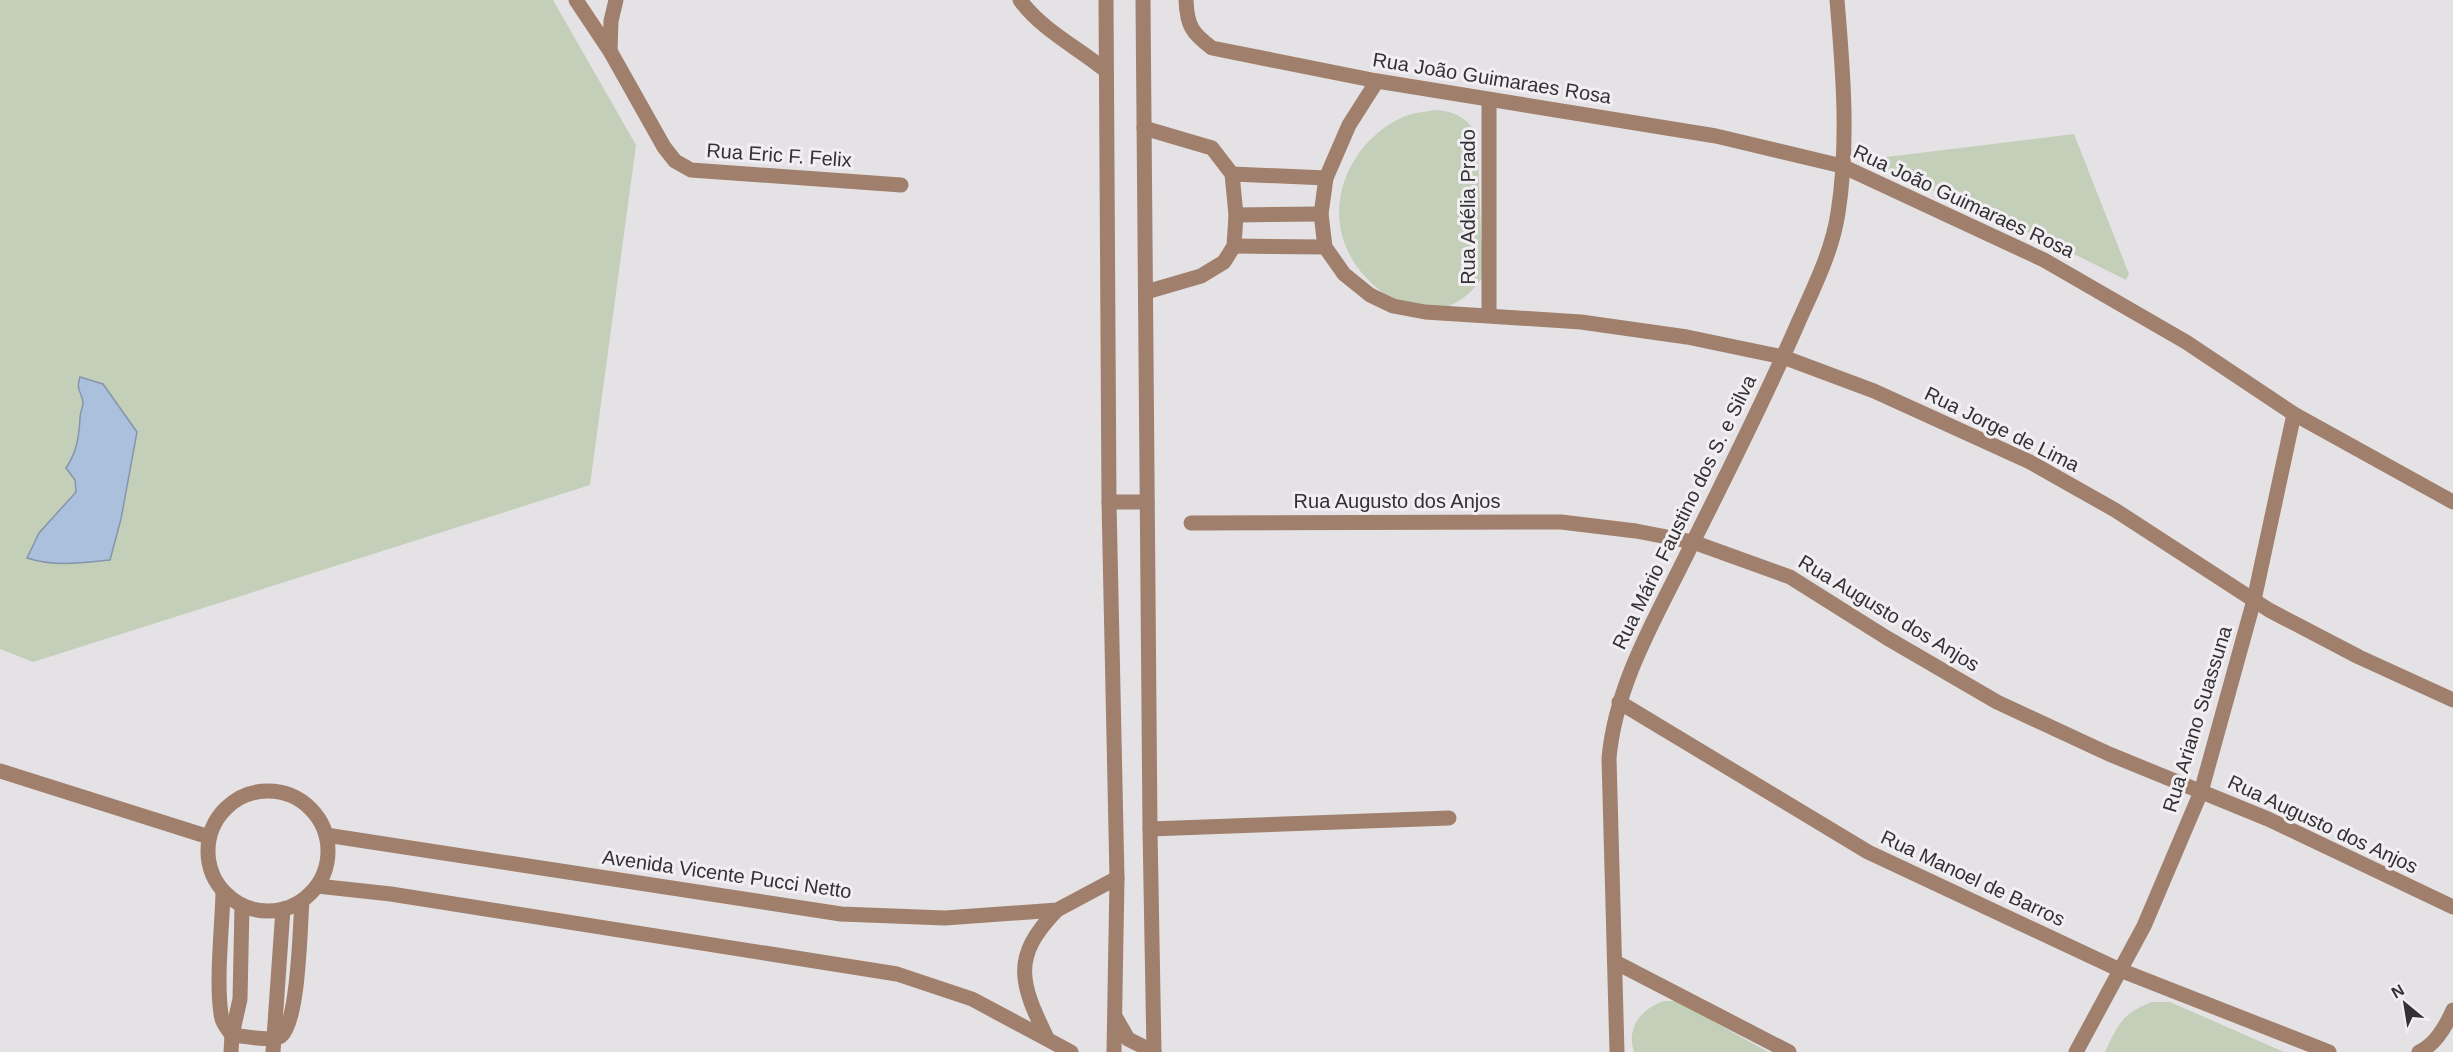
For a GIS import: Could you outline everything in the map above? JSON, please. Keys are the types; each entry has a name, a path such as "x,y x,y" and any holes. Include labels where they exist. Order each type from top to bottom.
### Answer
{"street":[{"name":"Rua Eric F. Felix","path":"576,0 610,51 664,147 675,161 691,170 901,184"},
{"path":"610,51 611,21 616,0"},
{"path":"1020,0 1044,27 1105,70"},
{"path":"1106,0 1109,502 1117,878 1114,1052"},
{"path":"1115,1016 1128,1039 1154,1052 1143,0"},
{"name":"Rua João Guimaraes Rosa","path":"1186,0 1187,16 1195,35 1212,48 1377,81 1716,136 1842,166 2044,260 2186,342 2294,414 2453,502"},
{"name":"Rua Mário Faustino dos S. e Silva","path":"1617,1052 1609,758 1611,729 1630,672 1783,357 1828,253 1838,213 1842,166 1844,85 1837,0"},
{"path":"1234,246 1325,247 1321,214 1326,178 1349,124 1377,81"},
{"name":"Rua Adélia Prado","path":"1489,100 1489,315"},
{"path":"1144,128 1212,148 1232,174 1236,215 1234,246 1224,262 1201,276 1146,292"},
{"path":"1232,174 1326,178"},
{"path":"1236,215 1321,214"},
{"name":"Rua Jorge de Lima","path":"1325,247 1344,274 1370,295 1393,306 1425,312 1581,322 1676,335 1783,357 1874,392 2030,462 2115,510 2269,610 2359,657 2453,700"},
{"name":"Rua Ariano Suassuna","path":"2076,1052 2144,926 2201,792 2254,600 2294,414"},
{"path":"1109,502 1147,502"},
{"name":"Rua Augusto dos Anjos","path":"1191,523 1562,522 1636,531 1693,542 1790,577 1887,638 1997,702 2109,754 2268,819 2453,907"},
{"name":"Rua Manoel de Barros","path":"1619,702 1868,852 2120,970 2329,1052"},
{"path":"0,771 209,837"},
{"path":"267,791 286,794 304,803 318,817 326,835 328,852 325,870 317,886 302,901 283,909 242,906 223,893 212,876 207,857 209,837 216,819 230,804 247,794 267,791"},
{"path":"1150,829 1449,818"},
{"name":"Avenida Vicente Pucci Netto","path":"326,835 842,914 945,918 1058,910 1117,878"},
{"path":"317,886 391,894 897,974 972,999 1071,1052"},
{"path":"223,893 221,1015 232,1035 274,1046"},
{"path":"274,1046 287,1029 297,987 302,901"},
{"path":"231,1052 232,1035 240,999 242,906"},
{"path":"274,1046 283,909"},
{"path":"1047,1038 1031,1006 1025,986 1024,964 1029,945 1039,929 1058,910"},
{"path":"1615,962 1789,1052"},
{"path":"2419,1052 2426,1049 2446,1025 2453,1011"}],"green space":[{"path":"0,0 553,0 636,145 590,485 33,662 0,649"},
{"path":"1434,110 1459,116 1477,134 1483,277 1468,294 1457,302 1441,308 1425,309 1408,306 1393,299 1365,277 1347,249 1341,230 1339,210 1348,172 1370,140 1403,117"},
{"path":"2074,134 2129,274 2126,280 2044,239 1876,166 1878,158"},
{"path":"1664,1001 1677,1001 1768,1052 1634,1052 1632,1035 1637,1020 1648,1009"},
{"path":"2152,1002 2170,1002 2284,1052 2105,1052 2122,1021 2134,1011"}],"water":[{"path":"80,377 103,384 137,432 121,519 110,560 68,564 37,561 27,558 39,533 76,492 75,480 66,468 73,456 78,438 83,404 78,386"}]}
